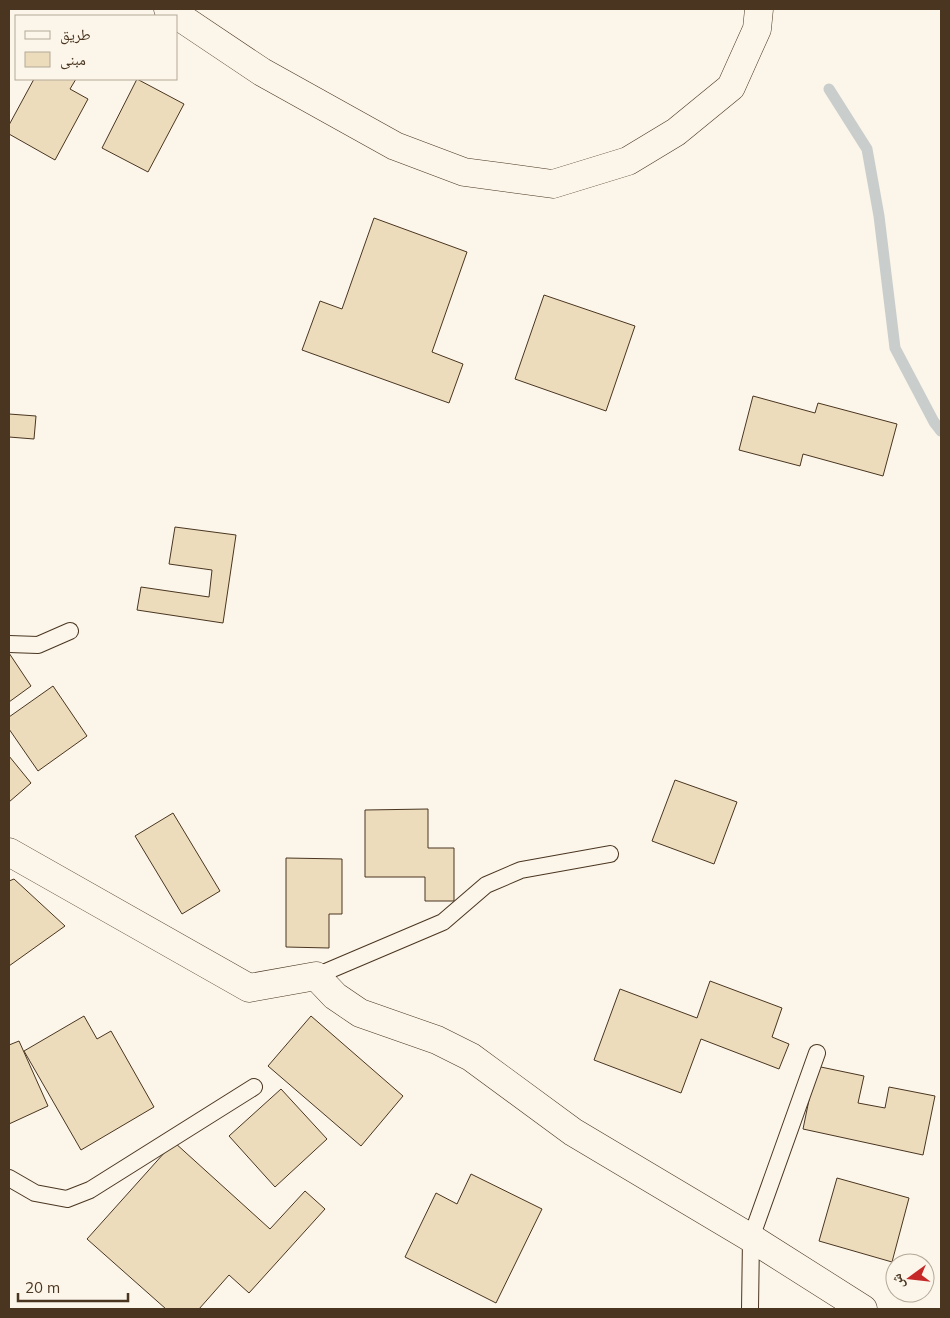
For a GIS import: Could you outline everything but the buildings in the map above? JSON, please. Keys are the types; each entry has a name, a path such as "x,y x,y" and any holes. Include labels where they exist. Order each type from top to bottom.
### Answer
{"street":[{"path":"178,16 262,72 395,146 464,172 553,184 628,161 676,132 731,87 757,29 759,9"},
{"path":"9,852 249,988 316,976 335,996 360,1013 437,1040 471,1057 573,1132 751,1238 863,1309"}],"lane":[{"path":"9,644 38,645 70,631"},
{"path":"316,976 443,922 486,885 521,870 610,854"},
{"path":"750,1309 751,1238 817,1053"},
{"path":"9,1178 35,1193 66,1199 90,1190 254,1087"}],"waterway":[{"path":"829,89 867,149 879,216 895,348 934,422 941,431"}]}
